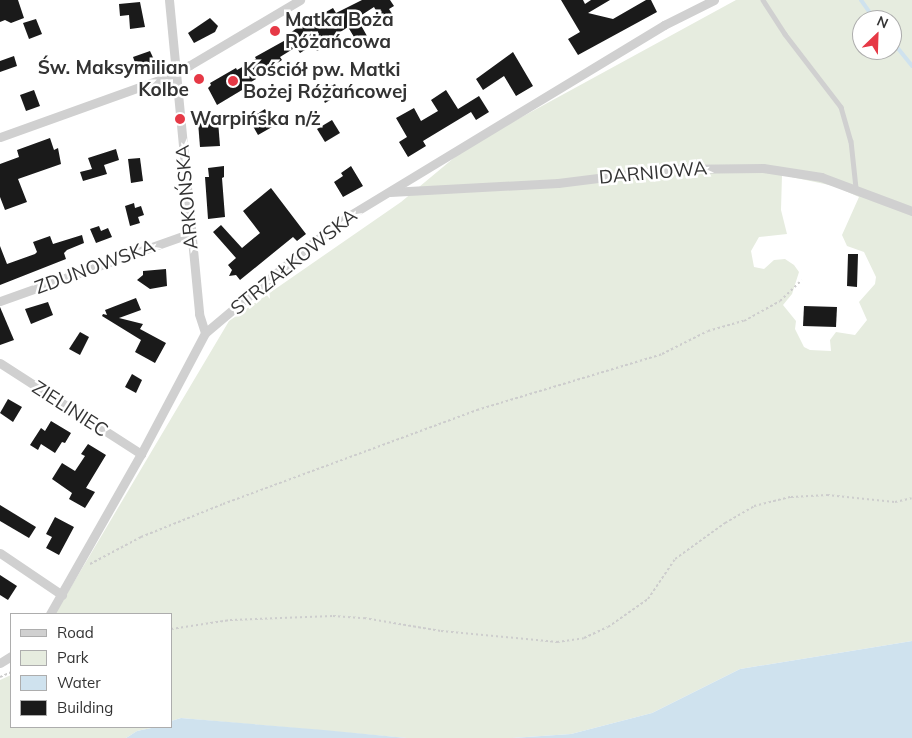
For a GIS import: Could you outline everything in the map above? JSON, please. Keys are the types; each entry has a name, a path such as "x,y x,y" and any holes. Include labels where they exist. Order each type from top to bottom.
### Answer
{"street":[{"name":"ARKOŃSKA","path":"169,0 199,314 205,333"},
{"path":"0,137 175,72 300,0"},
{"name":"STRZAŁKOWSKA","path":"51,613 141,454 205,333 307,247 347,217 664,25 714,0"},
{"name":"DARNIOWA","path":"388,192 558,183 640,172 708,168 763,168 809,174 856,188 912,210"},
{"name":"ZDUNOWSKA","path":"0,301 191,233"},
{"name":"ZIELINIEC","path":"0,362 141,454"},
{"path":"0,553 62,595"}],"lane":[{"path":"756,0 764,2 841,108 851,141 856,188"}],"path":[{"path":"78,566 86,566 141,537 224,504 477,410 662,354 708,331 744,321 780,301 802,280"},
{"path":"172,629 230,620 333,616 364,618 441,631 557,642 584,638 608,627 648,598 675,559 724,523 754,506 792,497 827,495 895,502 912,498"}],"green space":[{"path":"736,0 912,0 912,641 740,669 652,713 571,734 512,738 407,738 181,718 172,721 172,613 56,613 229,321 401,202 467,147","holes":["782,175 834,186 859,197 842,235 847,246 864,252 876,277 875,284 859,302 867,320 855,335 836,332 830,340 831,351 810,350 804,347 795,329 796,321 783,305 792,294 799,272 794,265 785,259 774,260 764,269 754,267 751,251 759,237 787,234 781,210"]},
{"path":"10,675 10,728 151,728 137,731 126,738 0,738 0,680"}],"water":[{"path":"912,641 912,738 512,738 571,734 652,713 740,669"},
{"path":"181,718 407,738 126,738 137,731 151,728 172,728 172,721"}],"building":[{"path":"0,0 18,0 24,18 11,23 5,20 0,22"},
{"path":"362,0 390,0 394,6 389,9 394,17 383,23 374,7 357,18 367,36 357,42 348,27 325,42 327,46 317,51 313,45 300,53 296,47 280,57 282,60 255,77 256,79 246,85 247,87 217,105 208,88 211,85 210,83 236,68 237,70 256,59 255,57 291,37 289,34 302,24 300,20 308,15 311,19 323,11 324,13 333,8 336,13"},
{"path":"561,0 583,0 585,4 591,0 610,0 588,13 613,19 646,0 651,0 657,12 578,55 568,39 580,32"},
{"path":"140,2 145,27 130,29 129,15 120,16 119,4"},
{"path":"210,18 218,26 215,32 194,43 188,33"},
{"path":"36,19 42,34 29,39 23,23"},
{"path":"150,51 156,64 138,71 133,57"},
{"path":"513,52 533,86 516,96 504,76 483,90 476,79"},
{"path":"14,56 17,66 0,72 0,61"},
{"path":"335,84 340,94 325,103 319,92"},
{"path":"34,90 40,106 26,111 20,95"},
{"path":"446,90 458,109 479,96 489,112 476,120 471,112 423,141 426,146 408,157 399,142 407,137 396,118 414,108 421,121 438,111 431,100"},
{"path":"265,109 271,119 268,121 272,127 258,135 249,119"},
{"path":"332,120 340,133 325,142 317,129"},
{"path":"218,121 220,146 200,147 198,122"},
{"path":"50,138 54,150 58,148 61,164 18,179 27,202 5,210 0,197 0,164 19,157 17,150"},
{"path":"116,149 119,160 104,165 107,174 83,181 80,172 92,169 88,158"},
{"path":"140,158 143,181 131,183 128,159"},
{"path":"224,166 224,177 222,178 225,217 208,219 205,177 209,177 208,168"},
{"path":"351,166 363,186 343,197 334,182 343,176 341,173"},
{"path":"271,188 306,234 297,241 293,237 240,280 236,275 229,276 232,270 228,265 236,258 213,232 221,225 242,248 260,233 243,211"},
{"path":"134,203 135,208 141,206 144,215 138,217 140,223 130,226 125,206"},
{"path":"99,226 101,231 108,228 112,237 96,243 90,229"},
{"path":"82,235 84,243 67,250 64,253 66,259 0,285 0,246 7,264 35,254 37,252 33,242 50,236 53,244"},
{"path":"848,254 858,254 857,287 847,286"},
{"path":"166,269 167,286 150,289 137,280 143,275 143,271"},
{"path":"136,298 141,310 119,318 143,324 140,329 166,343 155,363 135,352 141,340 102,316 103,314 107,315 105,310"},
{"path":"48,302 53,315 31,324 25,309"},
{"path":"804,306 837,307 836,327 803,326"},
{"path":"0,307 14,340 0,345"},
{"path":"80,332 89,337 80,355 69,349"},
{"path":"132,374 142,380 136,393 125,387"},
{"path":"8,399 22,407 13,422 0,413"},
{"path":"51,421 71,433 65,443 62,442 55,453 41,444 38,450 30,445 41,428 45,431"},
{"path":"88,444 106,455 86,488 95,492 85,508 69,499 72,493 52,479 62,463 75,471 85,456 81,454"},
{"path":"0,505 36,527 29,538 0,521"},
{"path":"55,517 74,527 59,555 46,548 52,537 46,534"},
{"path":"0,575 17,586 8,600 0,595"}],"waterway":[{"path":"861,0 868,10"},
{"path":"902,54 912,66"}],"place":[{"name":"Matka Boża Różańcowa","path":"275,31"},
{"name":"Św. Maksymilian Kolbe","path":"199,79"},
{"name":"Kościół pw. Matki Bożej Różańcowej","path":"233,81"},
{"name":"Warpińska n/ż","path":"180,119"}]}
